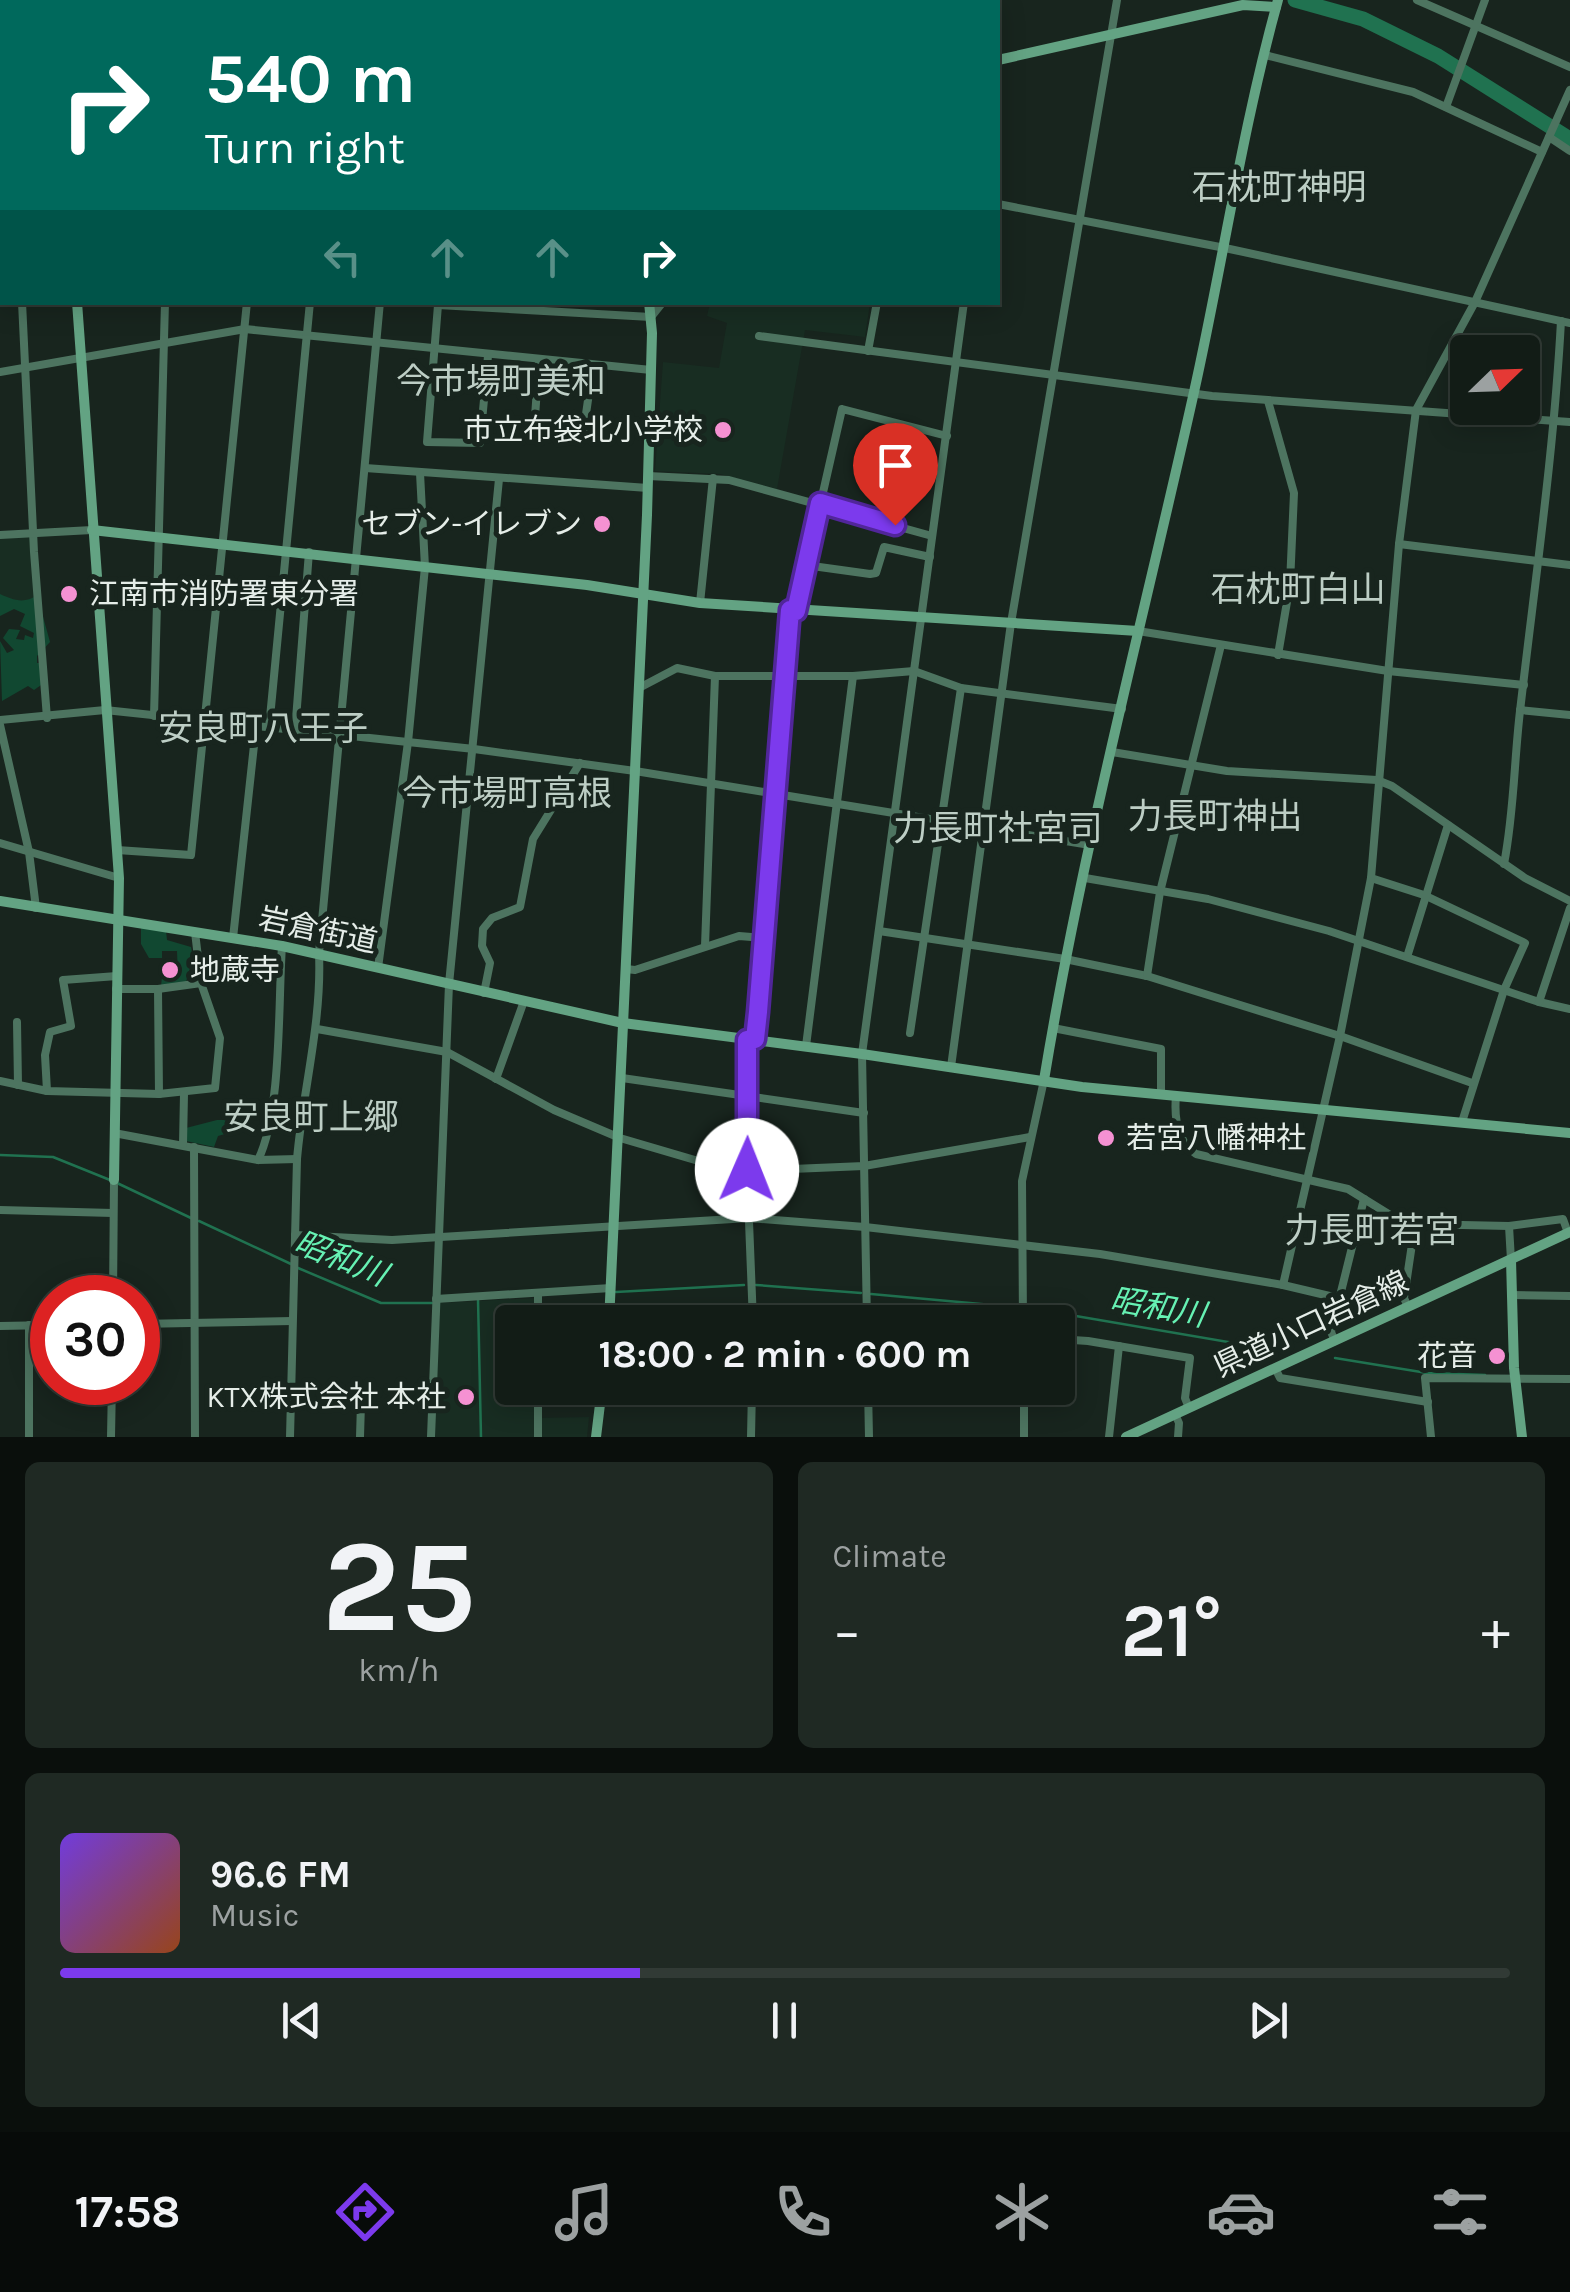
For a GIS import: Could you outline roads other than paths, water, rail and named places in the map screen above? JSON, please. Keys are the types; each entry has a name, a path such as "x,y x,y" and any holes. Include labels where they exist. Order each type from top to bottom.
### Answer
{"street":[{"path":"951,1067 1011,623 1117,0"},
{"path":"1416,0 1570,67"},
{"path":"1446,107 1484,0"},
{"path":"1000,60 1243,5 1277,3 1240,160 1194,393 1064,959 1022,1181 1022,1305"},
{"path":"1265,55 1413,92 1542,152"},
{"path":"1283,1286 1340,1036 1371,878 1399,544 1416,410 1475,302 1570,90"},
{"path":"1552,131 1570,150"},
{"path":"1000,204 1225,248 1566,322 1551,420 1520,710 1512,826 1504,864"},
{"path":"22,305 47,718"},
{"path":"77,305 118,850 113,1275"},
{"path":"154,716 165,305"},
{"path":"118,850 191,855 247,305"},
{"path":"269,728 310,305"},
{"path":"290,1437 300,1122 321,1000 319,954 380,305"},
{"path":"488,356 480,443 427,442 438,305 651,317"},
{"path":"611,1305 648,482 649,305"},
{"path":"651,317 661,305"},
{"path":"868,350 876,305"},
{"path":"867,1305 862,1054 964,305"},
{"path":"0,372 245,329 651,370"},
{"path":"759,336 1268,401 1570,422"},
{"path":"540,360 534,431 583,435 592,365"},
{"path":"1268,401 1294,493 1290,584 1278,655"},
{"path":"752,1305 747,1170 751,1039 764,938 793,611 842,409 947,436"},
{"path":"365,468 499,479 648,482 713,478 820,503 932,536"},
{"path":"378,968 408,742 425,567 420,473"},
{"path":"700,602 713,478"},
{"path":"431,1437 448,984 499,479"},
{"path":"0,535 92,530 158,535 490,573 700,602 793,611 1138,630 1388,671 1524,685"},
{"path":"1399,544 1570,564"},
{"path":"805,565 876,573 884,547 930,557"},
{"path":"295,732 309,552"},
{"path":"1148,976 1160,892 1221,645"},
{"path":"639,688 677,668 715,676 854,676 914,670 962,688 1122,709"},
{"path":"705,946 715,676"},
{"path":"806,1046 854,676"},
{"path":"910,1034 962,688"},
{"path":"36,908 0,722 105,710 580,763 1092,846"},
{"path":"1520,710 1570,715"},
{"path":"233,938 256,727"},
{"path":"1112,752 1189,766 1377,780 1392,786 1525,878 1570,904 1539,1002"},
{"path":"484,993 490,962 482,946 483,929 492,918 520,906 533,839 580,763"},
{"path":"1407,956 1448,824"},
{"path":"0,844 119,878"},
{"path":"1085,878 1208,899 1358,939 1539,1002 1570,1009"},
{"path":"1371,878 1424,896 1525,943 1504,990 1462,1122"},
{"name":"岩倉街道","path":"0,902 282,946 623,1023 1082,1087 1570,1133"},
{"path":"0,1081 47,1091 160,1094 184,1094 218,1086 220,1038 202,983 196,932"},
{"path":"878,932 1064,959 1148,976 1340,1036 1472,1083"},
{"path":"626,969 635,970 739,936 764,938"},
{"path":"258,1160 272,1116 282,946"},
{"path":"47,1091 44,1055 50,1032 70,1026 63,980 117,976"},
{"path":"116,989 202,983"},
{"path":"158,989 160,1094"},
{"path":"496,1079 524,1001"},
{"path":"17,1022 18,1085"},
{"path":"1053,1028 1161,1049 1160,1094"},
{"path":"317,1029 447,1052 554,1110 620,1138 712,1165 747,1170 864,1166 1030,1137"},
{"path":"622,1078 864,1113"},
{"path":"183,1144 184,1094"},
{"path":"1176,1096 1176,1123 1187,1148 1196,1154 1348,1190 1415,1224 1509,1226 1563,1219 1569,1232"},
{"path":"114,1133 258,1160 297,1160"},
{"path":"194,1146 195,1437"},
{"path":"1335,1341 1331,1332 1364,1199"},
{"path":"0,1210 113,1213"},
{"path":"295,1234 392,1240 748,1218 1100,1254 1338,1298"},
{"path":"1408,1307 1404,1298 1415,1224"},
{"path":"1509,1226 1515,1380 1522,1437"},
{"name":"県道小口岩倉線","path":"1130,1436 1569,1232"},
{"path":"436,1302 611,1291"},
{"path":"1511,1295 1570,1296"},
{"path":"538,1296 538,1305"},
{"path":"160,1323 292,1322"},
{"path":"0,1326 30,1325 29,1437"},
{"path":"1075,1341 1190,1358 1185,1398 1189,1408"},
{"path":"1109,1437 1119,1346"},
{"path":"1275,1368 1280,1378 1428,1402"},
{"path":"1432,1437 1425,1378 1570,1379"},
{"path":"360,1437 361,1404"},
{"path":"111,1437 112,1405"},
{"path":"538,1405 538,1437"},
{"path":"596,1437 600,1405"},
{"path":"751,1437 752,1405"},
{"path":"868,1405 869,1437"},
{"path":"1024,1405 1024,1437"},
{"path":"1175,1414 1178,1437"}],"waterway":[{"path":"1295,0 1363,19 1438,56 1570,139"},
{"name":"昭和川","path":"0,1155 53,1157 110,1180"},
{"name":"昭和川","path":"117,1183 191,1218"},
{"name":"昭和川","path":"199,1221 291,1264"},
{"name":"昭和川","path":"298,1268 381,1303 433,1303"},
{"name":"昭和川","path":"616,1292 744,1285"},
{"name":"昭和川","path":"756,1285 861,1293"},
{"name":"昭和川","path":"871,1294 992,1305"},
{"path":"478,1299 481,1437"},
{"name":"昭和川","path":"1075,1316 1281,1351"},
{"name":"昭和川","path":"1335,1358 1427,1373 1485,1375"}],"place":[{"name":"市立布袋北小学校","path":"723,430"},
{"name":"セブン-イレブン","path":"602,524"},
{"name":"江南市消防署東分署","path":"69,594"},
{"name":"地蔵寺","path":"170,970"},
{"name":"若宮八幡神社","path":"1106,1138"},
{"name":"花音","path":"1497,1356"},
{"name":"KTX株式会社 本社","path":"466,1397"}],"district":[{"name":"石枕町神明","path":"1279,187"},
{"name":"今市場町美和","path":"501,381"},
{"name":"石枕町白山","path":"1298,589"},
{"name":"安良町八王子","path":"263,728"},
{"name":"今市場町高根","path":"507,793"},
{"name":"力長町神出","path":"1215,816"},
{"name":"力長町社宮司","path":"998,828"},
{"name":"安良町上郷","path":"311,1117"},
{"name":"力長町若宮","path":"1372,1230"}]}
